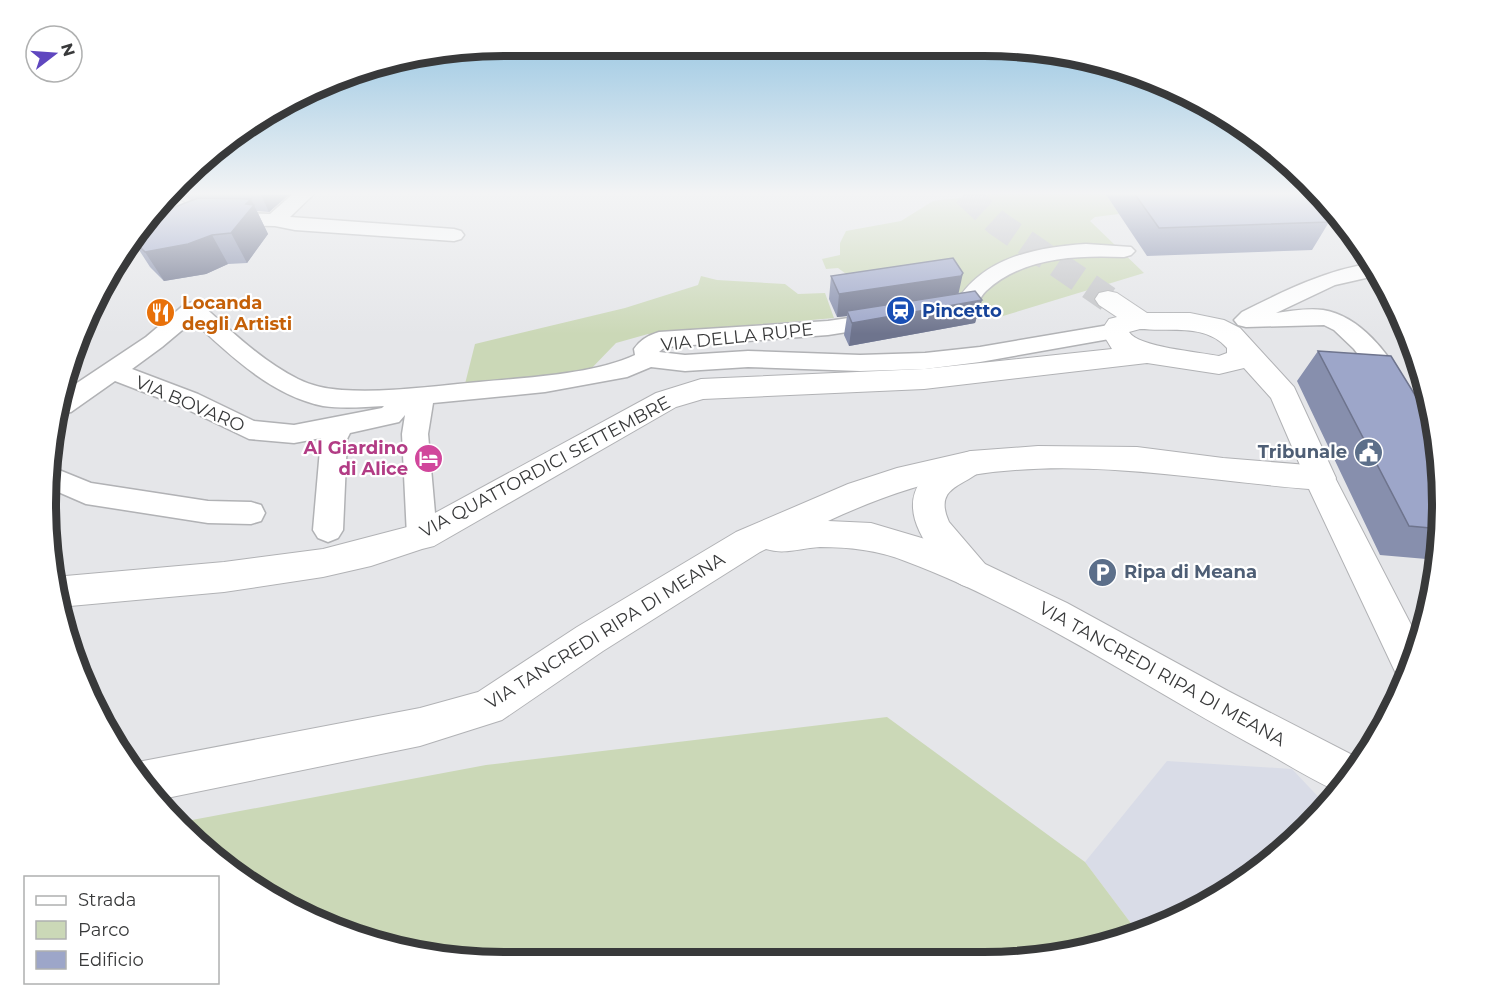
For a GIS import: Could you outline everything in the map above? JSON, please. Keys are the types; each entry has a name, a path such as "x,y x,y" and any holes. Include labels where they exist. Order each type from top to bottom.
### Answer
{"street":[{"name":"VIA DELLA RUPE","path":"1115,330 998,352 899,363 746,359 697,364 660,363 648,359 646,349 659,340 828,328 965,306 978,287 993,276 1019,264 1048,254 1091,248 1124,251"},
{"path":"1232,340 1321,283 1366,270"},
{"path":"1108,299 1140,321"},
{"path":"68,402 154,342 194,309 242,352 289,385 324,397 345,399 413,397 545,384 627,369 648,359"},
{"path":"1406,655 1320,478 1290,410 1266,391 1232,340 1205,323 1190,321 1168,323 1140,321 1119,325 1115,330 1122,344 1147,354 1232,340 1270,322 1322,317 1340,323 1353,334 1393,383 1407,407"},
{"path":"1058,341 1103,360"},
{"name":"VIA QUATTORDICI SETTEMBRE","path":"64,591 224,577 323,562 371,552 422,536 666,400 701,389 924,379 1147,354"},
{"name":"VIA BOVARO","path":"113,371 189,400 249,430 294,434 390,416 413,397"},
{"path":"413,397 422,536"},
{"path":"328,530 334,439 340,425"},
{"name":"VIA TANCREDI RIPA DI MEANA","path":"151,781 420,727 488,706 590,639 748,542 897,480 971,463 1038,457 1137,459 1223,470 1320,478"},
{"name":"VIA TANCREDI RIPA DI MEANA","path":"971,463 949,472 934,486 927,502 930,522 941,540 972,574"},
{"path":"56,479 86,493 208,512 251,513"},
{"name":"VIA TANCREDI RIPA DI MEANA","path":"748,542 819,534 870,537 913,549 972,574 1054,614 1214,704 1344,772"}],"shaded area":[{"path":"1167,761 1292,769 1321,800 1280,841 1233,877 1182,906 1134,927 1085,862"}],"green space":[{"path":"841,240 1110,240 1144,273 993,319 962,298 952,277 860,284 838,268 826,269 822,259 840,255"},
{"path":"701,276 717,280 785,284 798,294 825,293 834,318 648,334 616,343 587,373 464,388 475,344 625,308 698,285"},
{"path":"887,717 1085,862 1134,927 1071,944 1013,952 475,952 445,949 360,929 306,906 255,877 231,860 187,821 486,765"}],"building":[{"path":"142,240 199,240 188,244 145,252 138,245"},
{"path":"953,258 963,273 961,276 839,294 831,276"},
{"path":"975,291 982,300 852,323 847,311"},
{"path":"1318,351 1391,356 1421,405 1432,475 1432,528 1409,526"}],"tunnel":[{"path":"1022,240 1108,299"}],"place":[{"name":"Pincetto","path":"901,311"},
{"name":"Locanda degli Artisti","path":"161,313"},
{"name":"Tribunale","path":"1368,452"},
{"name":"Al Giardino di Alice","path":"429,458"},
{"name":"Ripa di Meana","path":"1103,572"}]}
